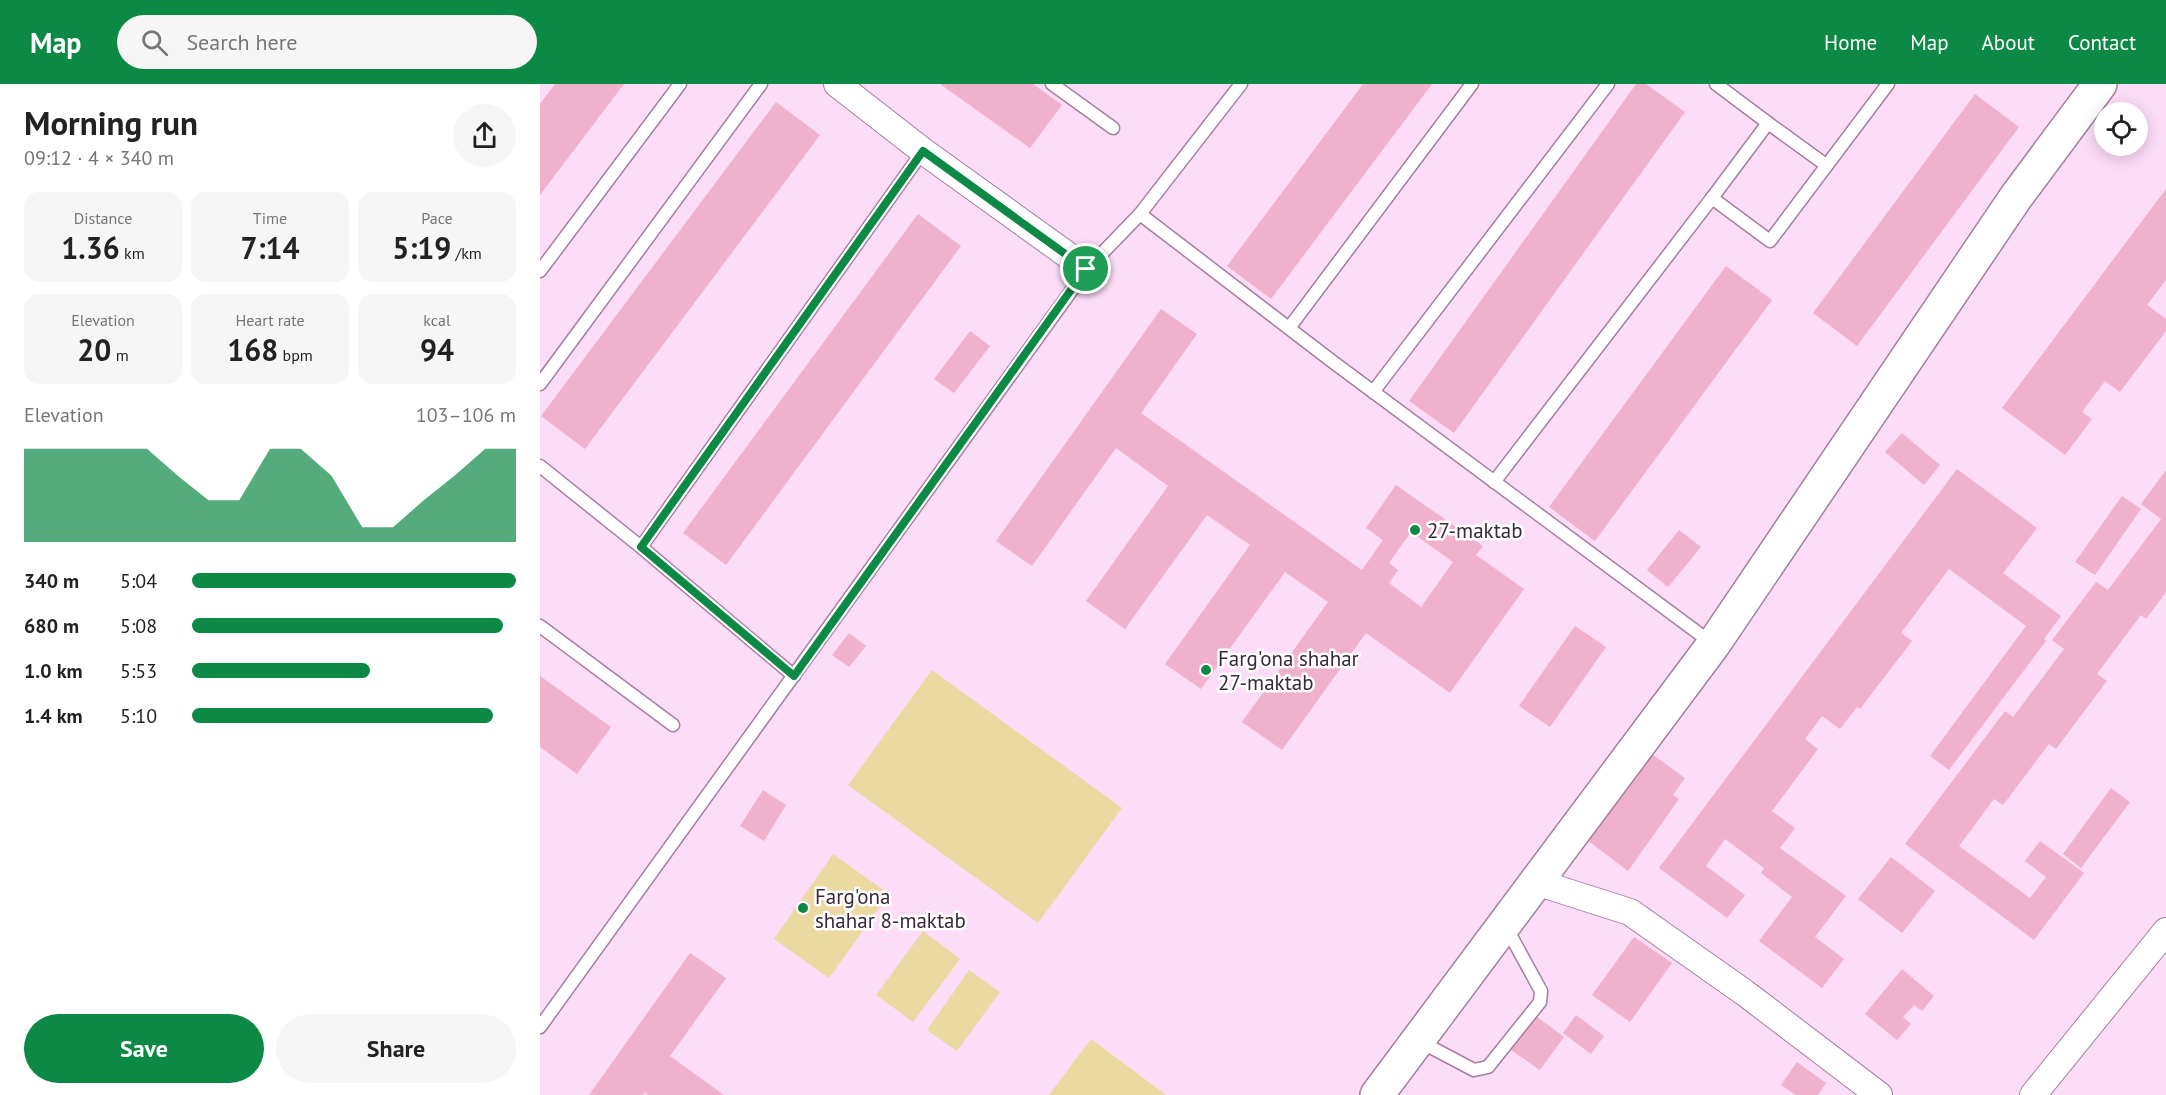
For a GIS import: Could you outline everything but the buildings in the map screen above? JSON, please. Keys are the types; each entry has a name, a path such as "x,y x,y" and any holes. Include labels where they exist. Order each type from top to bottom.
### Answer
{"main road":[{"path":"1377,1095 1713,645 2016,197 2100,84"}],"street":[{"path":"837,84 923,151 1086,269"},
{"path":"1536,882 1630,912 1745,993 1879,1095"},
{"path":"2034,1095 2166,931"}],"lane":[{"path":"540,271 680,84"},
{"path":"540,384 761,84"},
{"path":"1052,84 1113,128"},
{"path":"540,1027 1086,269 1140,214 1241,84"},
{"path":"1289,328 1472,84"},
{"path":"1373,392 1608,84"},
{"path":"1716,84 1826,165"},
{"path":"1712,198 1770,241 1888,84"},
{"path":"1494,482 1768,123"},
{"path":"641,547 923,151"},
{"path":"1140,214 1373,392 1713,645"},
{"path":"540,466 641,547 794,676"},
{"path":"540,626 673,725"},
{"path":"1418,1040 1474,1070 1488,1067 1540,1002 1541,991 1504,925"}],"shaded area":[{"path":"932,670 1122,808 1038,923 848,785"},
{"path":"833,854 889,894 829,978 774,939"},
{"path":"923,931 960,959 913,1022 876,995"},
{"path":"969,970 1000,992 957,1051 927,1030"},
{"path":"1091,1039 1166,1095 1049,1095"}],"place":[{"name":"27-maktab","path":"1415,530"},
{"name":"Farg'ona shahar 27-maktab","path":"1206,670"},
{"name":"Farg'ona shahar 8-maktab","path":"803,908"}],"route":[{"path":"923,151 1086,269 794,676 641,547 923,151"}]}
